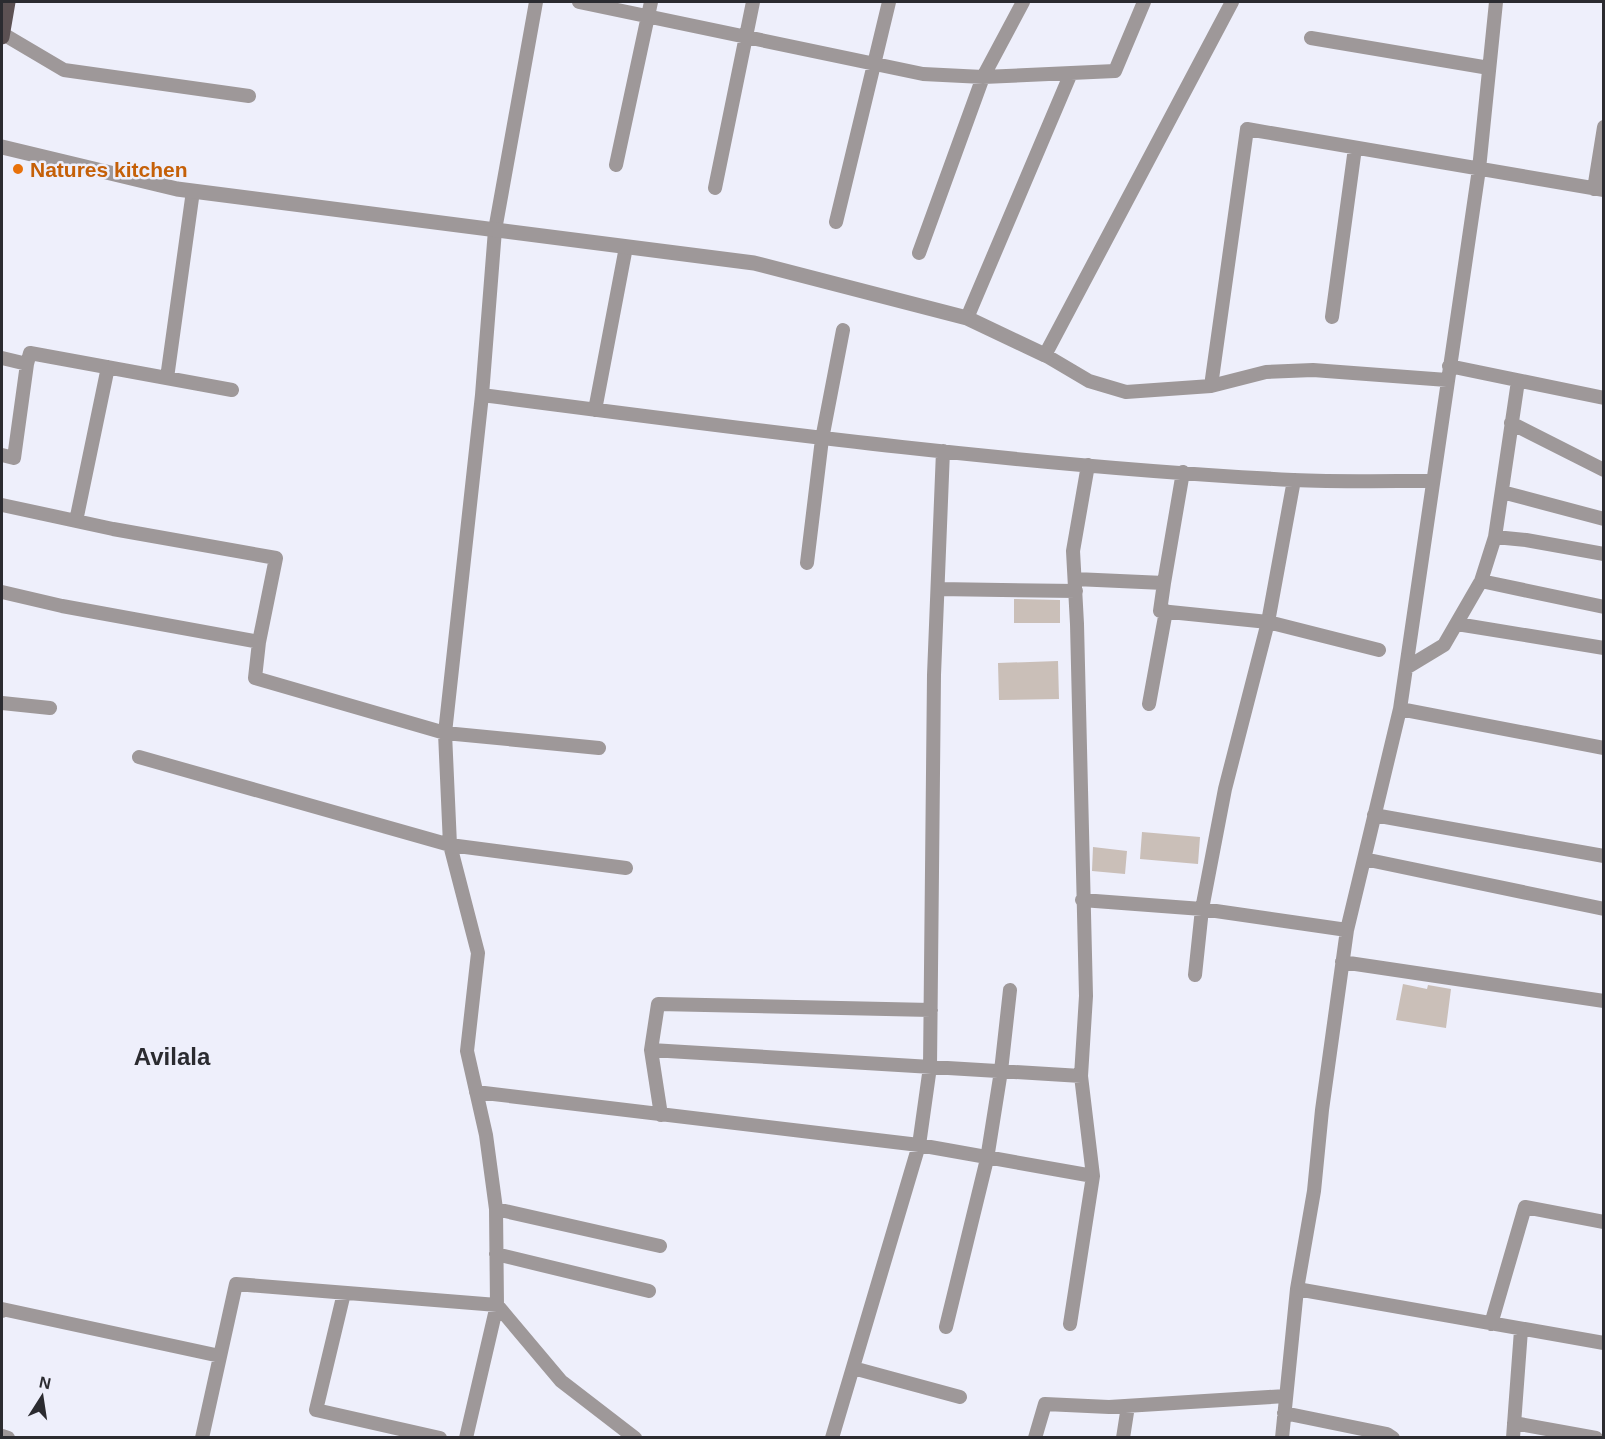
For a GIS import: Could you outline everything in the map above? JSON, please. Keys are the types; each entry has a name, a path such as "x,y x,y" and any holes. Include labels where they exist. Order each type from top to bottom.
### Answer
{"main road":[{"path":"2,36 8,2"}],"street":[{"path":"466,1437 496,1305 496,1209 486,1135 467,1051 478,952 450,845 445,733 482,395 495,230 536,2"},
{"path":"579,2 923,74 983,76 1115,71 1144,2"},
{"path":"616,165 651,2"},
{"path":"715,188 753,2"},
{"path":"836,222 876,64 889,2"},
{"path":"919,253 983,76 1023,2"},
{"path":"1045,355 1233,2"},
{"path":"1282,1437 1297,1289 1314,1191 1322,1110 1342,962 1347,930 1400,709 1479,169 1496,2"},
{"path":"2,36 63,70 249,96"},
{"path":"1311,38 1490,68"},
{"path":"967,318 1071,73"},
{"path":"1211,386 1246,129 1599,190 1604,127"},
{"path":"2,147 193,191 754,263 967,318 1045,355 1089,381 1116,391 1137,392 1211,386 1266,372 1312,369 1448,373 1518,381 1600,400"},
{"path":"1332,317 1355,147"},
{"path":"167,378 193,191"},
{"path":"595,410 626,247"},
{"path":"807,563 822,439 843,330"},
{"path":"2,455 14,458 30,353 232,390"},
{"path":"2,358 27,364"},
{"path":"76,521 108,367"},
{"path":"1406,668 1437,651 1457,624 1481,581 1495,537 1518,381"},
{"path":"482,395 822,439 1088,465 1294,480 1432,481"},
{"path":"1511,423 1604,470"},
{"path":"832,1437 919,1146 930,1067 938,589 943,451"},
{"path":"1070,1324 1094,1176 1081,1076 1086,996 1073,550 1088,465"},
{"path":"1183,472 1160,610 1268,621 1379,650"},
{"path":"1196,975 1202,909 1225,789 1268,621 1294,480"},
{"path":"1502,492 1604,519"},
{"path":"2,505 276,558 259,642 255,678 445,733 599,748"},
{"path":"1495,537 1526,540 1604,555"},
{"path":"1481,581 1604,607"},
{"path":"938,589 1164,583"},
{"path":"2,592 62,606 259,642"},
{"path":"1149,704 1166,611"},
{"path":"1457,624 1604,648"},
{"path":"2,703 50,708"},
{"path":"1400,709 1604,748"},
{"path":"139,757 450,845 626,868"},
{"path":"1374,815 1604,856"},
{"path":"1364,860 1604,909"},
{"path":"1082,900 1202,909 1347,930"},
{"path":"1342,962 1604,1001"},
{"path":"946,1327 987,1159 1001,1071 1010,990"},
{"path":"661,1116 651,1050 658,1004 931,1010"},
{"path":"651,1050 1081,1076"},
{"path":"476,1092 919,1146 1094,1176"},
{"path":"1491,1324 1525,1207 1604,1222"},
{"path":"496,1209 660,1246"},
{"path":"496,1254 650,1291"},
{"path":"202,1437 236,1284 496,1305 561,1381 635,1437"},
{"path":"1297,1289 1604,1343"},
{"path":"344,1293 316,1410 440,1437"},
{"path":"2,1311 2,1309 220,1356"},
{"path":"1513,1437 1521,1330"},
{"path":"853,1368 960,1397"},
{"path":"1035,1437 1045,1404 1128,1406 1286,1396"},
{"path":"1123,1437 1128,1406"},
{"path":"1284,1413 1393,1437"},
{"path":"1514,1423 1596,1437"},
{"path":"2,1436 8,1437"}],"building":[{"path":"1014,599 1060,600 1060,623 1014,623"},
{"path":"1058,661 1059,699 999,700 998,663"},
{"path":"1142,832 1200,837 1198,864 1140,859"},
{"path":"1093,847 1127,851 1125,874 1092,871"},
{"path":"1403,984 1427,989 1428,985 1451,989 1446,1028 1396,1020"}],"place":[{"name":"Natures kitchen","path":"18,169"}],"district":[{"name":"Avilala","path":"172,1056"}]}
